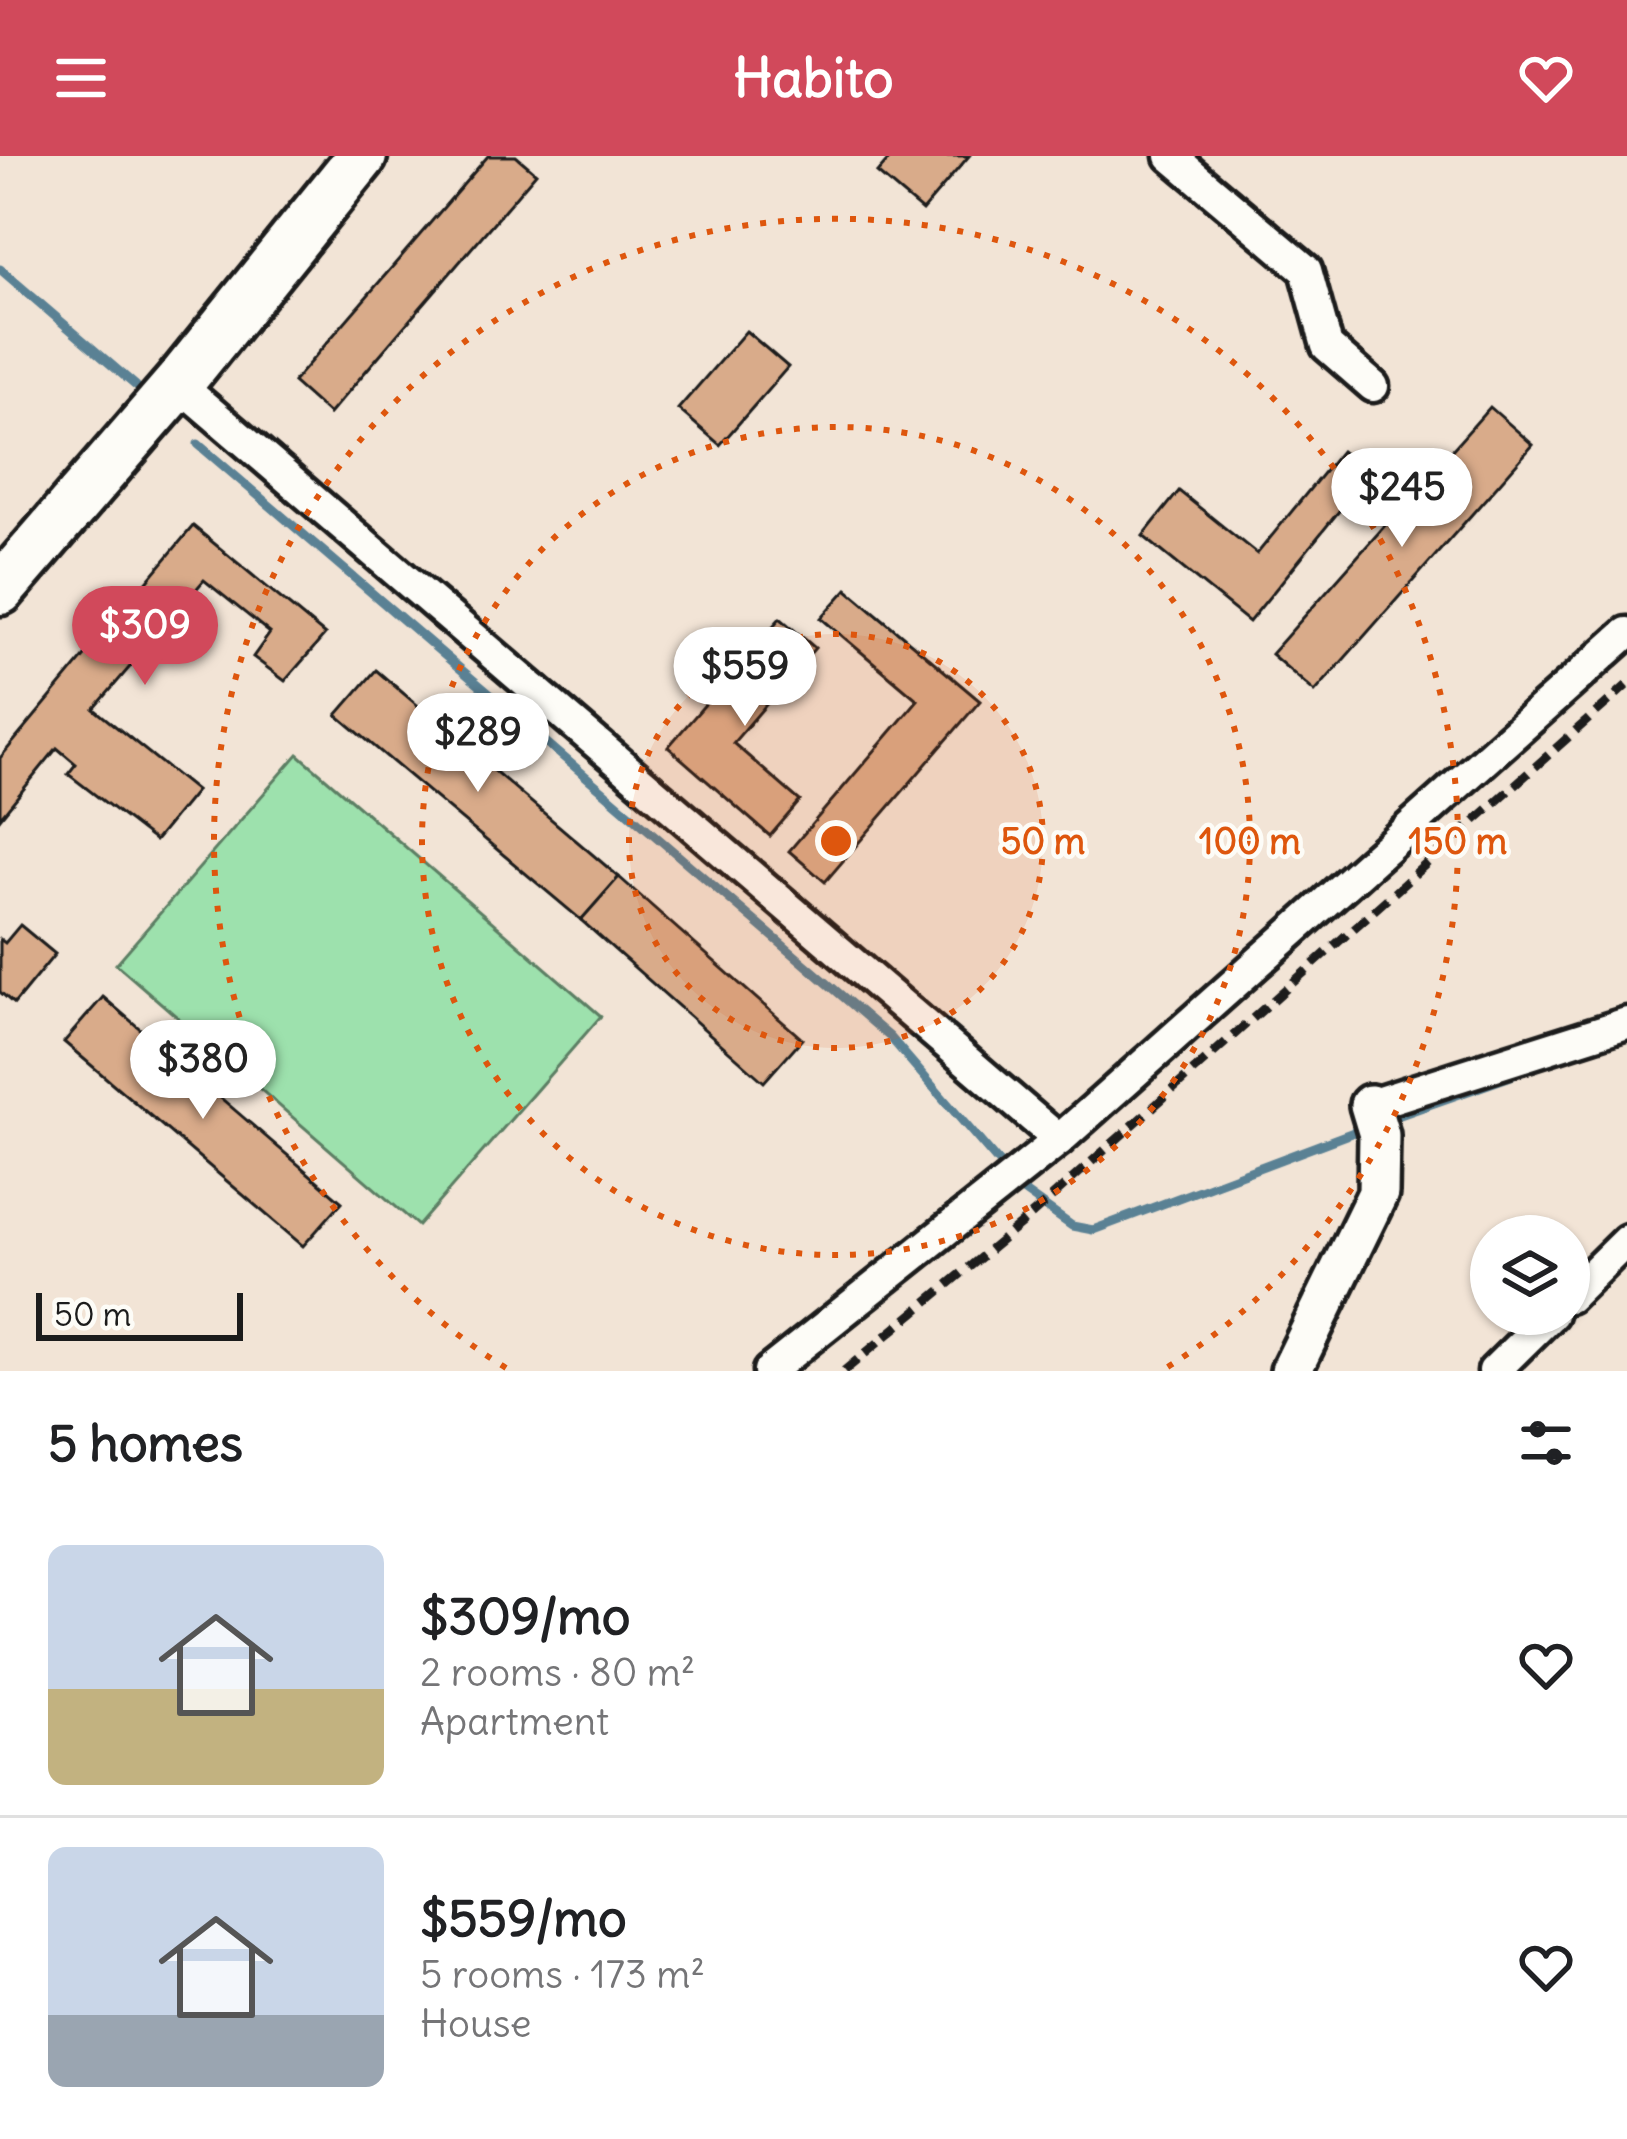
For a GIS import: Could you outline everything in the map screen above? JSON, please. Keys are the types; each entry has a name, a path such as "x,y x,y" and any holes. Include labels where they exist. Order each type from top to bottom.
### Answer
{"main road":[{"path":"0,590 178,384 362,156"}],"street":[{"path":"1171,156 1306,271 1327,346 1373,386"},
{"path":"178,384 1059,1140"},
{"path":"769,1371 1059,1140 1627,633"},
{"path":"1291,1371 1378,1193 1375,1120 1627,1023"},
{"path":"1590,1276 1627,1240"},
{"path":"1494,1371 1531,1335"}],"green space":[{"path":"298,754 601,1016 418,1226 116,964"}],"building":[{"path":"488,156 516,156 536,173 329,414 293,382"},
{"path":"892,156 969,156 922,211 877,173"},
{"path":"746,331 788,367 720,445 678,409"},
{"path":"1490,407 1533,445 1315,692 1271,654"},
{"path":"1341,451 1369,474 1249,622 1143,536 1179,491 1257,554"},
{"path":"193,526 325,635 285,681 253,657 270,633 204,580 94,709 196,791 155,841 68,774 76,764 57,748 0,818 0,758"},
{"path":"847,589 980,701 825,882 789,851 918,700 821,618"},
{"path":"780,618 815,648 733,743 800,801 770,836 668,747"},
{"path":"376,670 619,877 581,920 337,715"},
{"path":"619,877 802,1039 764,1082 581,920"},
{"path":"20,925 55,954 14,1004 0,992 0,939 5,943"},
{"path":"103,997 342,1202 303,1246 64,1042"}],"waterway":[{"path":"0,269 136,386"},
{"path":"198,444 890,1037 1023,1191 1072,1226 1093,1230 1367,1127"},
{"path":"1383,1121 1514,1075"}],"railway":[{"path":"844,1371 1033,1214 1627,685"}]}
